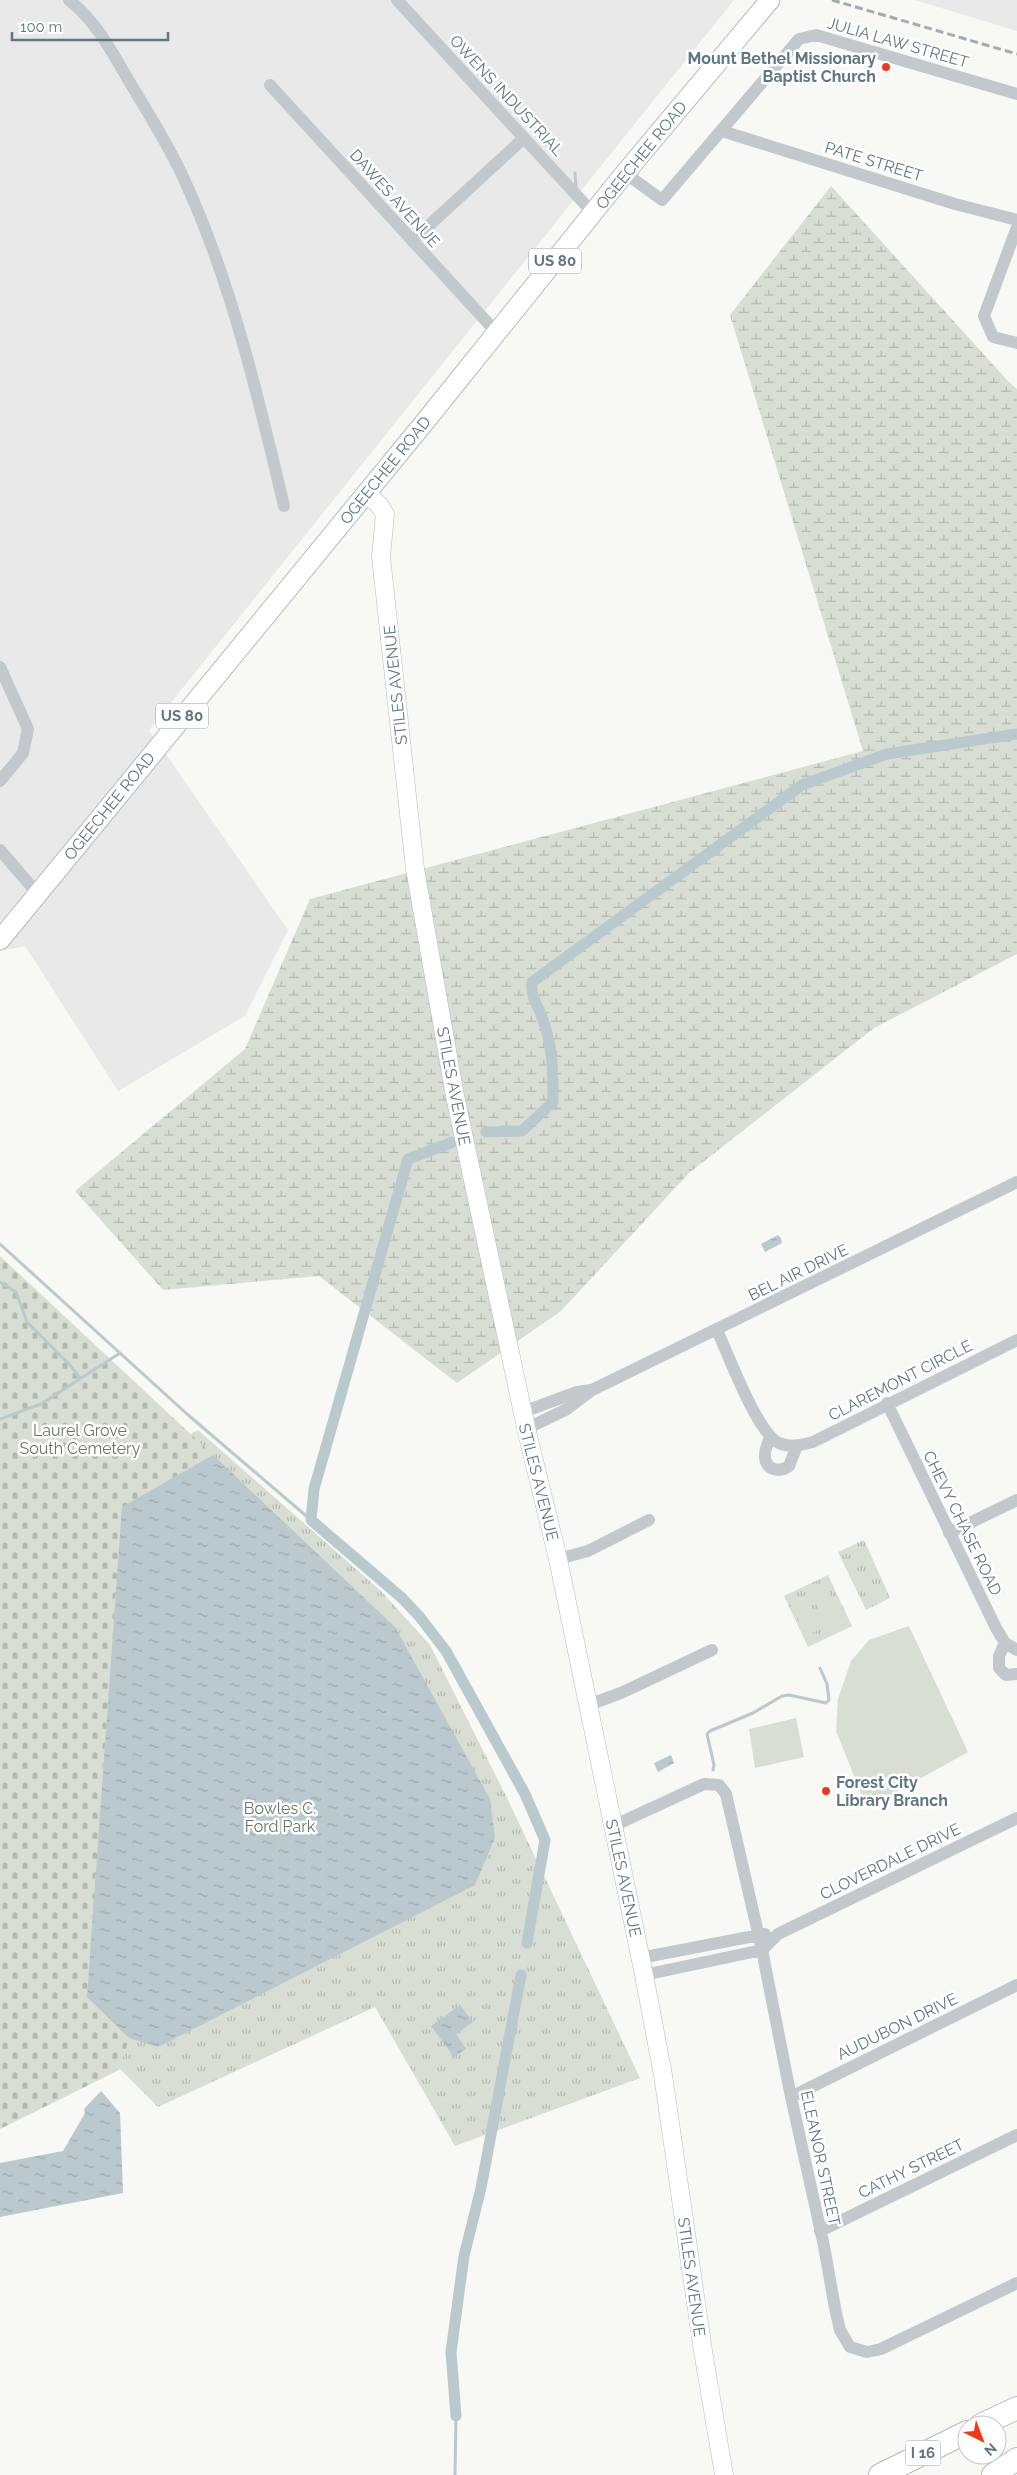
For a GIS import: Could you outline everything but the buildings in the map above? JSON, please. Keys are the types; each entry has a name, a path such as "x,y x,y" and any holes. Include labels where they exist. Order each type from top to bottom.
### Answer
{"highway":[{"path":"1002,2415 1017,2408"},
{"name":"I 16","path":"880,2475 957,2437"},
{"path":"993,2475 1017,2459"}],"main road":[{"name":"OGEECHEE ROAD","path":"0,940 37,892 497,333 625,173 770,0"}],"street":[{"path":"69,0 81,10 99,32 152,118 184,178 218,266 240,334 284,506"},
{"name":"OWENS INDUSTRIAL","path":"397,0 594,213"},
{"name":"JULIA LAW STREET","path":"625,173 662,200 799,39 816,35 1017,94"},
{"name":"DAWES AVENUE","path":"270,85 497,333"},
{"name":"PATE STREET","path":"722,131 955,204 1017,220"},
{"path":"412,241 524,138"},
{"path":"1017,227 984,316 993,337 1017,343"},
{"name":"STILES AVENUE","path":"366,493 379,505 385,514 381,557 416,869 455,1096 526,1429 558,1559 642,1966 663,2075 703,2351 724,2475"},
{"path":"0,667 28,729 23,754 0,781"},
{"path":"0,850 37,892"},
{"name":"BEL AIR DRIVE","path":"526,1429 567,1409 592,1390 1017,1182"},
{"path":"717,1330 754,1411 770,1437 779,1443 797,1446 789,1466 782,1470 774,1470 768,1465 765,1458 770,1437"},
{"name":"CLAREMONT CIRCLE","path":"797,1446 813,1442 887,1403 1017,1340"},
{"name":"BEL AIR DRIVE","path":"523,1412 576,1392 592,1390"},
{"name":"CHEVY CHASE ROAD","path":"887,1403 1005,1643"},
{"path":"950,1533 1017,1500"},
{"path":"558,1559 588,1551 649,1520"},
{"path":"1017,1650 1005,1643 999,1656 999,1668 1006,1675 1017,1674"},
{"path":"588,1705 621,1694 712,1650"},
{"name":"ELEANOR STREET","path":"612,1826 704,1784 719,1785 726,1794 762,1950 840,2330 850,2347 867,2352 881,2349 1017,2283"},
{"name":"CLOVERDALE DRIVE","path":"762,1950 778,1934 1017,1818"},
{"name":"CLOVERDALE DRIVE","path":"642,1966 758,1934 778,1934"},
{"path":"642,1966 762,1950"},
{"name":"AUDUBON DRIVE","path":"791,2097 1017,1985"},
{"name":"CATHY STREET","path":"820,2231 1017,2135"}],"shaded area":[{"path":"0,0 734,0 149,730 288,930 245,1016 118,1091 25,946 0,951"},
{"path":"915,0 1017,0 1017,31"}],"green space":[{"path":"831,186 1017,389 1017,954 874,1028 689,1173 561,1311 457,1383 319,1276 163,1290 75,1191 245,1049 310,899 863,751 730,315"},
{"name":"Laurel Grove South Cemetery","path":"0,1256 213,1455 122,1507 87,1997 129,2038 119,2070 0,2129"},
{"name":"Bowles C. Ford Park","path":"198,1430 381,1591 430,1645 507,1798 640,2078 455,2146 375,2007 158,2107 56,2005 92,1490"},
{"path":"864,1540 890,1598 866,1610 838,1552"},
{"path":"828,1575 852,1626 808,1647 784,1596"},
{"path":"826,1585 842,1618 827,1626 810,1592"},
{"path":"806,1595 822,1628 806,1636 790,1602"},
{"path":"909,1626 968,1752 867,1808 836,1731 838,1699 851,1661 869,1640"},
{"path":"796,1718 804,1757 755,1768 749,1729"}],"water":[{"path":"778,1235 782,1243 765,1252 761,1244"},
{"name":"Bowles C. Ford Park","path":"213,1455 395,1627 490,1799 495,1838 475,1885 158,2047 129,2038 87,1997 122,1507"},
{"path":"671,1755 674,1763 658,1772 654,1763"},
{"path":"460,2005 473,2022 456,2034 466,2049 454,2057 431,2026"},
{"path":"101,2091 120,2113 123,2193 0,2217 0,2163 63,2151 85,2113 84,2109"}],"waterway":[{"path":"575,173 576,187"},
{"path":"486,1132 522,1131 553,1102 551,1052 547,1032 534,998 532,982 802,785 887,754 1017,734"},
{"path":"453,1142 408,1159 314,1489 311,1520 402,1598 419,1616 446,1651 525,1794 545,1840 527,1943"},
{"path":"0,1244 187,1414 311,1520"},
{"path":"0,1282 16,1292 27,1322 70,1365 80,1378"},
{"path":"0,1419 41,1404 120,1353"},
{"path":"713,1770 714,1765 707,1734 710,1731 753,1713 782,1696 789,1695 826,1703 829,1700 827,1684 820,1668"},
{"path":"456,2416 451,2352 464,2256 481,2188 521,1975"},
{"path":"455,2475 456,2416"}],"railway":[{"path":"832,0 1017,54"}],"place":[{"name":"Mount Bethel Missionary Baptist Church","path":"886,67"},
{"name":"Forest City Library Branch","path":"826,1791"}]}
